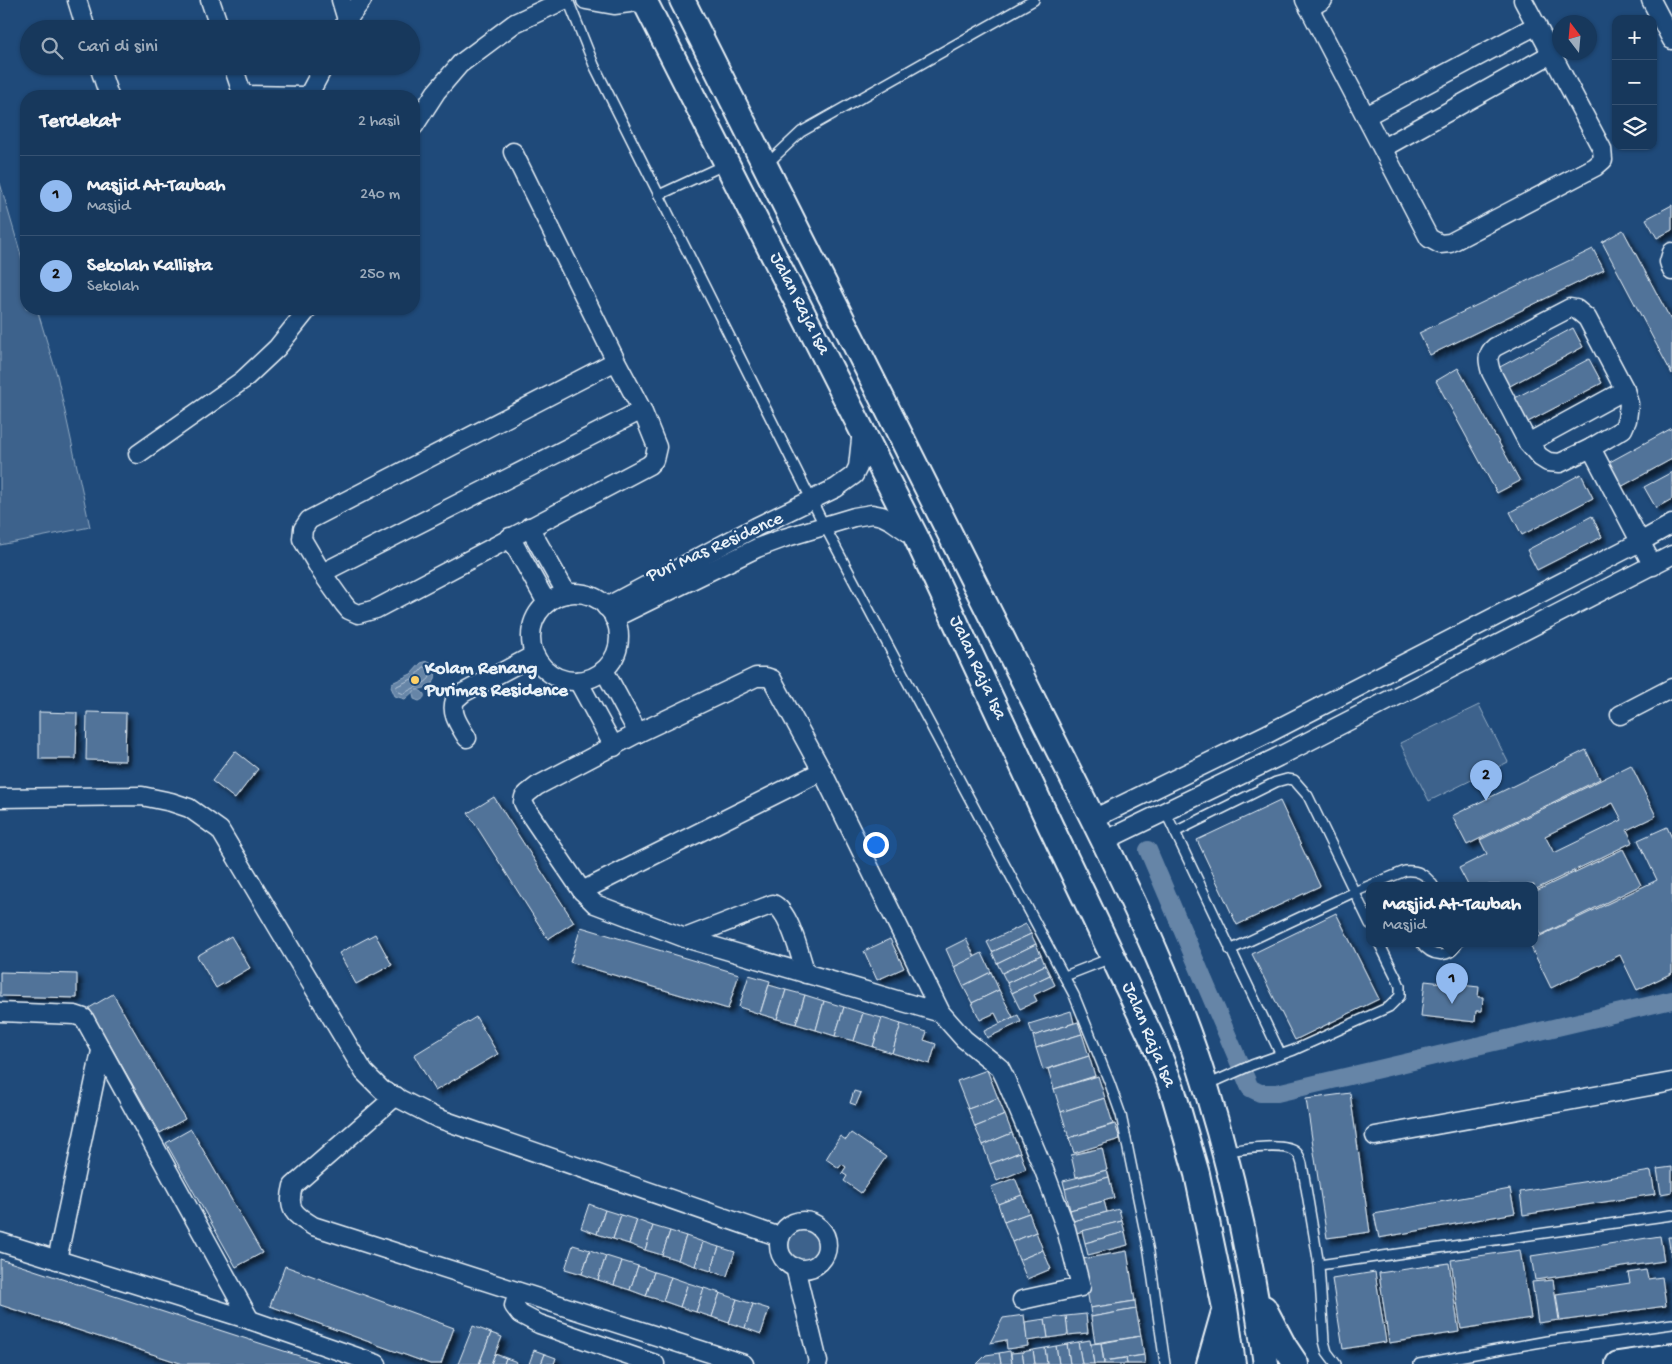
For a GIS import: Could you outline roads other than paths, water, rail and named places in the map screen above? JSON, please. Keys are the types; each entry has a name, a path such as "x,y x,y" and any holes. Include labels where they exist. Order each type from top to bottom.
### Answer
{"main road":[{"name":"Jalan Raja Isa","path":"682,0 1104,841 1151,941 1206,1085 1225,1151 1256,1293 1266,1364"},
{"name":"Jalan Raja Isa","path":"644,1 917,539 1046,818 1155,1045 1172,1088 1197,1174 1225,1308 1233,1364"},
{"path":"802,311 832,296"},
{"path":"1256,1293 1284,1346 1296,1364"},
{"path":"1208,1364 1225,1308"},
{"path":"1618,1364 1672,1356"}],"street":[{"path":"77,0 83,20"},
{"path":"210,0 217,20"},
{"path":"341,0 344,20"},
{"path":"348,20 362,0"},
{"path":"420,117 436,92 460,64 515,23 564,0"},
{"path":"586,0 614,5 644,1"},
{"path":"1523,0 1552,51"},
{"path":"1651,0 1672,40"},
{"path":"1312,3 1366,116 1429,238 1440,244 1450,243 1595,167 1603,160 1602,149 1557,60"},
{"path":"1366,116 1537,25"},
{"path":"1383,148 1552,54"},
{"path":"102,75 107,90"},
{"path":"235,75 241,90"},
{"path":"311,90 319,75"},
{"path":"513,152 642,410 657,447 654,460 649,465 376,609 358,614 349,610 322,574 302,539 302,529 309,520 616,361"},
{"path":"1672,252 1669,262 1672,271"},
{"path":"1576,308 1587,318 1625,390 1629,404 1627,420 1623,428 1591,448 1560,463 1554,464 1540,457 1528,443 1491,372 1488,355 1495,347 1564,310 1576,308"},
{"path":"138,454 243,380 277,348 303,315"},
{"path":"1528,443 1625,390"},
{"path":"322,574 642,410"},
{"name":"Puri Mas Residence","path":"610,613 756,527 812,501 836,488 854,475 858,467 862,428"},
{"path":"1591,448 1653,566"},
{"name":"Puri Mas Residence","path":"610,613 757,548 824,525 854,517 872,514 882,516 917,539"},
{"path":"1093,819 1267,734 1672,524"},
{"path":"530,527 567,594"},
{"path":"510,537 547,603"},
{"path":"1104,841 1278,756 1672,555"},
{"path":"567,594 578,594 598,600 610,613 618,629 616,651 611,661 604,670 596,675 578,681 560,679 545,670 534,655 531,641 532,627 538,613 547,603 567,594"},
{"path":"466,738 455,718 453,710 455,700 463,693 534,655"},
{"path":"604,670 638,733"},
{"path":"941,1013 685,938 595,904 582,891 523,802 524,797 537,786 638,733 756,677 772,679 822,771 941,1013 964,1039 1000,1068 1044,1170 1066,1229 1081,1287 1022,1300"},
{"path":"578,681 614,747"},
{"path":"1620,715 1672,688"},
{"path":"1267,734 1278,756"},
{"path":"582,891 822,771"},
{"path":"0,798 142,796 189,808 220,830 364,1072 382,1090 437,1118 780,1237"},
{"path":"685,938 773,904 780,908 789,924 806,974"},
{"path":"1,1017 75,1014 84,1018 250,1320"},
{"path":"57,1260 101,1051"},
{"path":"1374,1136 1672,1082"},
{"path":"396,1096 293,1186 290,1200 293,1211 299,1218 312,1226 744,1364"},
{"path":"806,1221 820,1228 825,1235 826,1251 822,1259 810,1268 795,1267 789,1264 780,1252 780,1237 790,1225 806,1221"},
{"path":"0,1242 250,1320 376,1364"},
{"path":"795,1267 817,1364"},
{"path":"518,1292 514,1306 520,1314 539,1324 655,1364"}],"lane":[{"path":"568,0 594,65 824,525 1065,976 1121,1115 1149,1252 1165,1364"},
{"path":"765,166 801,132 1034,0"},
{"path":"659,195 726,164"},
{"path":"1175,832 1276,782 1287,779 1294,780 1308,796 1366,916"},
{"path":"1165,811 1281,1055"},
{"path":"1382,882 1405,871 1414,870 1422,873 1430,882"},
{"path":"1230,950 1366,888"},
{"path":"1206,1085 1281,1055 1389,1007 1397,1001 1400,996 1400,986 1381,947"},
{"path":"1425,947 1432,954 1438,955 1446,954 1455,947"},
{"path":"1065,976 1114,957"},
{"path":"1225,1151 1277,1147 1291,1149 1298,1154 1302,1164 1319,1265 1324,1341 1327,1352 1336,1364"},
{"path":"1319,1265 1672,1215"},
{"path":"1419,1364 1547,1341 1672,1324"}],"water":[{"name":"Kolam Renang Purimas Residence","path":"428,661 432,663 436,674 432,685 416,690 423,692 424,698 419,701 414,699 413,693 415,690 405,699 395,696 391,687 392,683 411,674 421,663"}],"waterway":[{"path":"1148,850 1250,1088 1260,1093 1277,1093 1672,1000"}],"place":[{"name":"Kolam Renang Purimas Residence","path":"415,680"},
{"name":"Sekolah Kallista","path":"1486,801"},
{"name":"Masjid At-Taubah","path":"1452,1004"}]}
